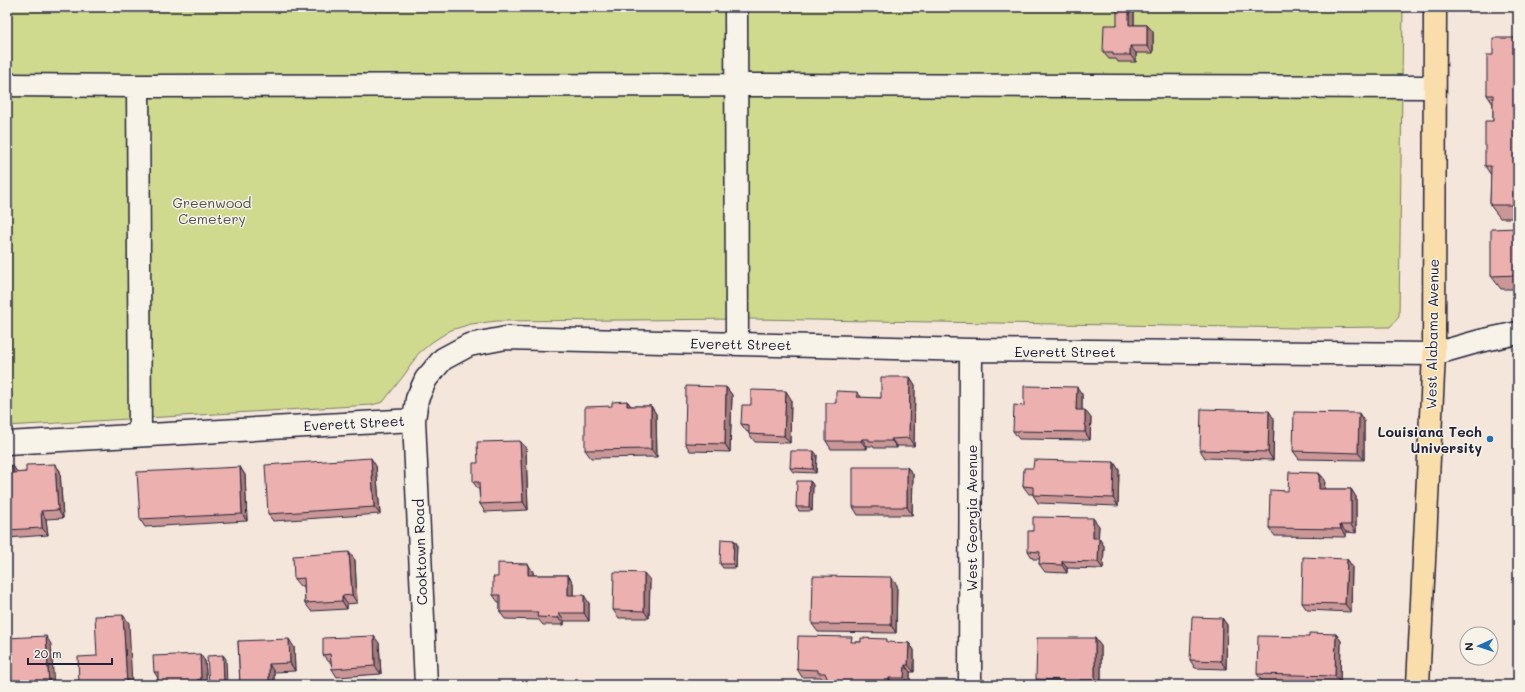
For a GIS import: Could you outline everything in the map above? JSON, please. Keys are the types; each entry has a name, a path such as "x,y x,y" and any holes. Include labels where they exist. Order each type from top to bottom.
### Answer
{"main road":[{"name":"West Alabama Avenue","path":"1418,685 1434,354 1435,7"}],"street":[{"path":"736,7 737,344"},
{"path":"7,85 1434,87"},
{"path":"138,86 140,436"},
{"name":"Everett Street","path":"7,444 414,420 417,399 426,379 443,358 469,345 506,338 971,350 1434,354 1480,341 1518,333"},
{"name":"West Georgia Avenue","path":"970,685 971,350"},
{"name":"Cooktown Road","path":"414,420 426,685"}],"green space":[{"name":"Greenwood Cemetery","path":"7,7 1403,7 1399,317 1390,327 1298,328 751,319 497,321 471,324 451,330 432,342 418,354 405,374 383,402 372,405 7,426"}],"building":[{"path":"1117,7 1129,7 1129,25 1147,25 1147,46 1130,46 1130,55 1113,55 1113,52 1103,52 1104,25 1117,25"},
{"path":"1493,38 1518,38 1518,183 1514,183 1513,205 1490,205 1491,166 1485,166 1485,121 1493,121 1493,95 1487,95 1487,55 1493,55"},
{"path":"1518,228 1518,275 1491,276 1491,229"},
{"path":"881,377 910,377 909,438 891,439 892,441 869,441 869,439 862,439 861,441 826,441 826,403 836,403 836,391 857,392 857,397 881,398"},
{"path":"686,386 726,387 725,444 685,443"},
{"path":"1024,386 1077,387 1076,410 1085,410 1085,432 1013,431 1014,405 1024,406"},
{"path":"751,390 786,391 784,436 749,434 749,425 741,424 742,405 751,405"},
{"path":"627,401 627,406 651,406 651,449 585,450 585,407 612,406 612,402"},
{"path":"1201,409 1269,411 1268,452 1200,450"},
{"path":"1294,412 1359,413 1358,453 1293,451"},
{"path":"520,441 523,502 480,504 479,482 473,482 473,463 478,463 477,442"},
{"path":"791,451 814,451 813,469 790,468"},
{"path":"371,458 374,507 268,514 265,465"},
{"path":"1034,460 1114,462 1113,498 1033,495 1033,487 1023,486 1024,468 1033,468"},
{"path":"55,464 58,510 41,511 42,528 7,530 7,466 13,466 13,473 26,472 26,465"},
{"path":"240,467 242,514 140,519 137,472"},
{"path":"853,467 907,467 907,507 853,507"},
{"path":"1289,472 1319,473 1319,489 1351,489 1351,525 1340,525 1341,529 1269,528 1270,490 1288,491"},
{"path":"797,481 810,481 809,507 796,507"},
{"path":"1033,517 1093,518 1093,538 1099,538 1098,562 1062,561 1062,565 1039,564 1040,552 1028,551 1028,531 1033,531"},
{"path":"721,539 734,540 733,564 720,564"},
{"path":"349,552 352,595 342,596 342,601 305,603 304,578 294,579 293,556"},
{"path":"1303,557 1347,559 1345,604 1302,603"},
{"path":"498,563 528,564 528,575 568,575 568,595 584,595 584,613 559,613 558,618 537,617 538,612 500,612 500,595 493,595 493,577 498,577"},
{"path":"614,572 644,573 644,611 613,610"},
{"path":"813,576 891,577 891,625 812,624"},
{"path":"123,615 127,685 79,685 78,657 97,656 95,616"},
{"path":"1192,617 1222,618 1221,661 1190,660"},
{"path":"1309,633 1336,634 1335,676 1257,674 1258,636 1309,637"},
{"path":"46,636 49,685 7,685 7,638"},
{"path":"374,636 375,666 332,669 330,654 323,655 323,638"},
{"path":"798,636 852,637 851,642 861,642 861,638 887,639 887,642 909,643 908,665 905,665 904,678 889,678 889,685 830,685 825,673 818,673 818,670 797,669"},
{"path":"1037,638 1095,638 1095,680 1080,680 1080,683 1060,683 1059,680 1036,679"},
{"path":"289,639 290,663 269,664 269,685 240,685 238,641"},
{"path":"200,654 201,679 197,680 198,685 158,685 158,672 154,672 153,656"},
{"path":"223,655 224,685 209,685 207,656"},
{"path":"376,680 376,685 332,685 332,683"}],"place":[{"name":"Louisiana Tech University","path":"1490,439"}]}
